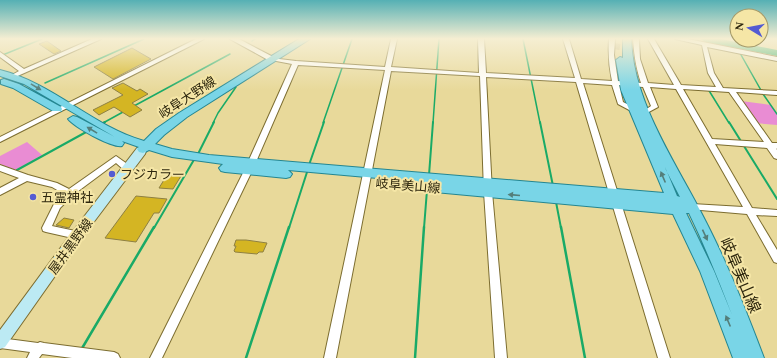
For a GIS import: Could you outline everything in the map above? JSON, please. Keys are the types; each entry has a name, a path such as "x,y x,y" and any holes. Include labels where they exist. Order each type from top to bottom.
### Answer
{"main road":[{"name":"岐阜大野線","path":"144,148 160,132 183,115 278,56"},
{"name":"岐阜美山線","path":"619,56 675,204 707,271 741,358"},
{"name":"岐阜美山線","path":"627,56 629,84"},
{"path":"0,73 18,74 100,135 144,148"},
{"path":"0,80 64,109"},
{"name":"岐阜美山線","path":"640,112 692,207 723,273 756,358"},
{"name":"岐阜美山線","path":"144,148 192,164 250,167 675,204 692,207"},
{"name":"屋井黒野線","path":"0,342 77,235 144,148"}],"street":[{"path":"2,56 18,74 60,56"},
{"path":"0,140 168,56"},
{"path":"266,56 273,59 296,62 777,93"},
{"path":"330,358 391,56"},
{"path":"481,56 488,188 501,358"},
{"path":"571,56 664,358"},
{"path":"629,84 638,68 635,56"},
{"path":"661,56 777,259"},
{"path":"707,56 711,73 721,90"},
{"path":"755,56 777,60"},
{"path":"156,358 250,167 296,62"},
{"path":"629,84 654,107 640,112"},
{"path":"731,90 773,145 777,156"},
{"path":"710,141 773,145"},
{"path":"77,235 46,228 57,206 70,193 116,159 128,168"},
{"path":"0,168 26,178 54,185 70,193"},
{"path":"0,192 26,178"},
{"path":"692,207 777,213"},
{"path":"0,342 114,358"},
{"path":"33,358 40,347"}],"shaded area":[{"path":"741,101 771,105 777,114 777,125 755,123"},
{"path":"27,142 42,155 15,170 0,164 0,156"}],"building":[{"path":"117,56 145,56 151,59 113,79 94,67"},
{"path":"123,83 137,91 140,89 148,94 132,103 142,110 130,117 114,107 99,115 93,110 123,95 112,88"},
{"path":"167,175 181,176 173,189 159,188"},
{"path":"136,196 167,199 159,213 154,213 136,242 105,238"},
{"path":"64,218 74,220 69,228 56,225"},
{"path":"236,240 267,243 263,252 259,252 257,254 235,252 236,246 234,246"}],"waterway":[{"path":"45,83 106,56"},
{"path":"134,106 227,56"},
{"path":"323,123 346,56"},
{"path":"433,123 438,56"},
{"path":"526,56 540,123"},
{"path":"741,56 762,92"},
{"path":"213,123 236,87"},
{"path":"708,89 729,123"},
{"path":"763,94 777,114"},
{"path":"103,123 123,112"},
{"path":"94,128 105,122"},
{"path":"198,154 214,122"},
{"path":"309,165 324,122"},
{"path":"429,175 433,122"},
{"path":"540,122 553,186"},
{"path":"729,122 777,199"},
{"path":"17,170 88,131"},
{"path":"154,228 195,158"},
{"path":"289,228 308,169"},
{"path":"424,228 427,190"},
{"path":"556,202 561,228"},
{"path":"81,350 154,227"},
{"path":"246,358 289,227"},
{"path":"415,358 424,227"},
{"path":"561,227 585,358"}],"place":[{"name":"フジカラー","path":"112,174"},
{"name":"五霊神社","path":"33,197"}]}
